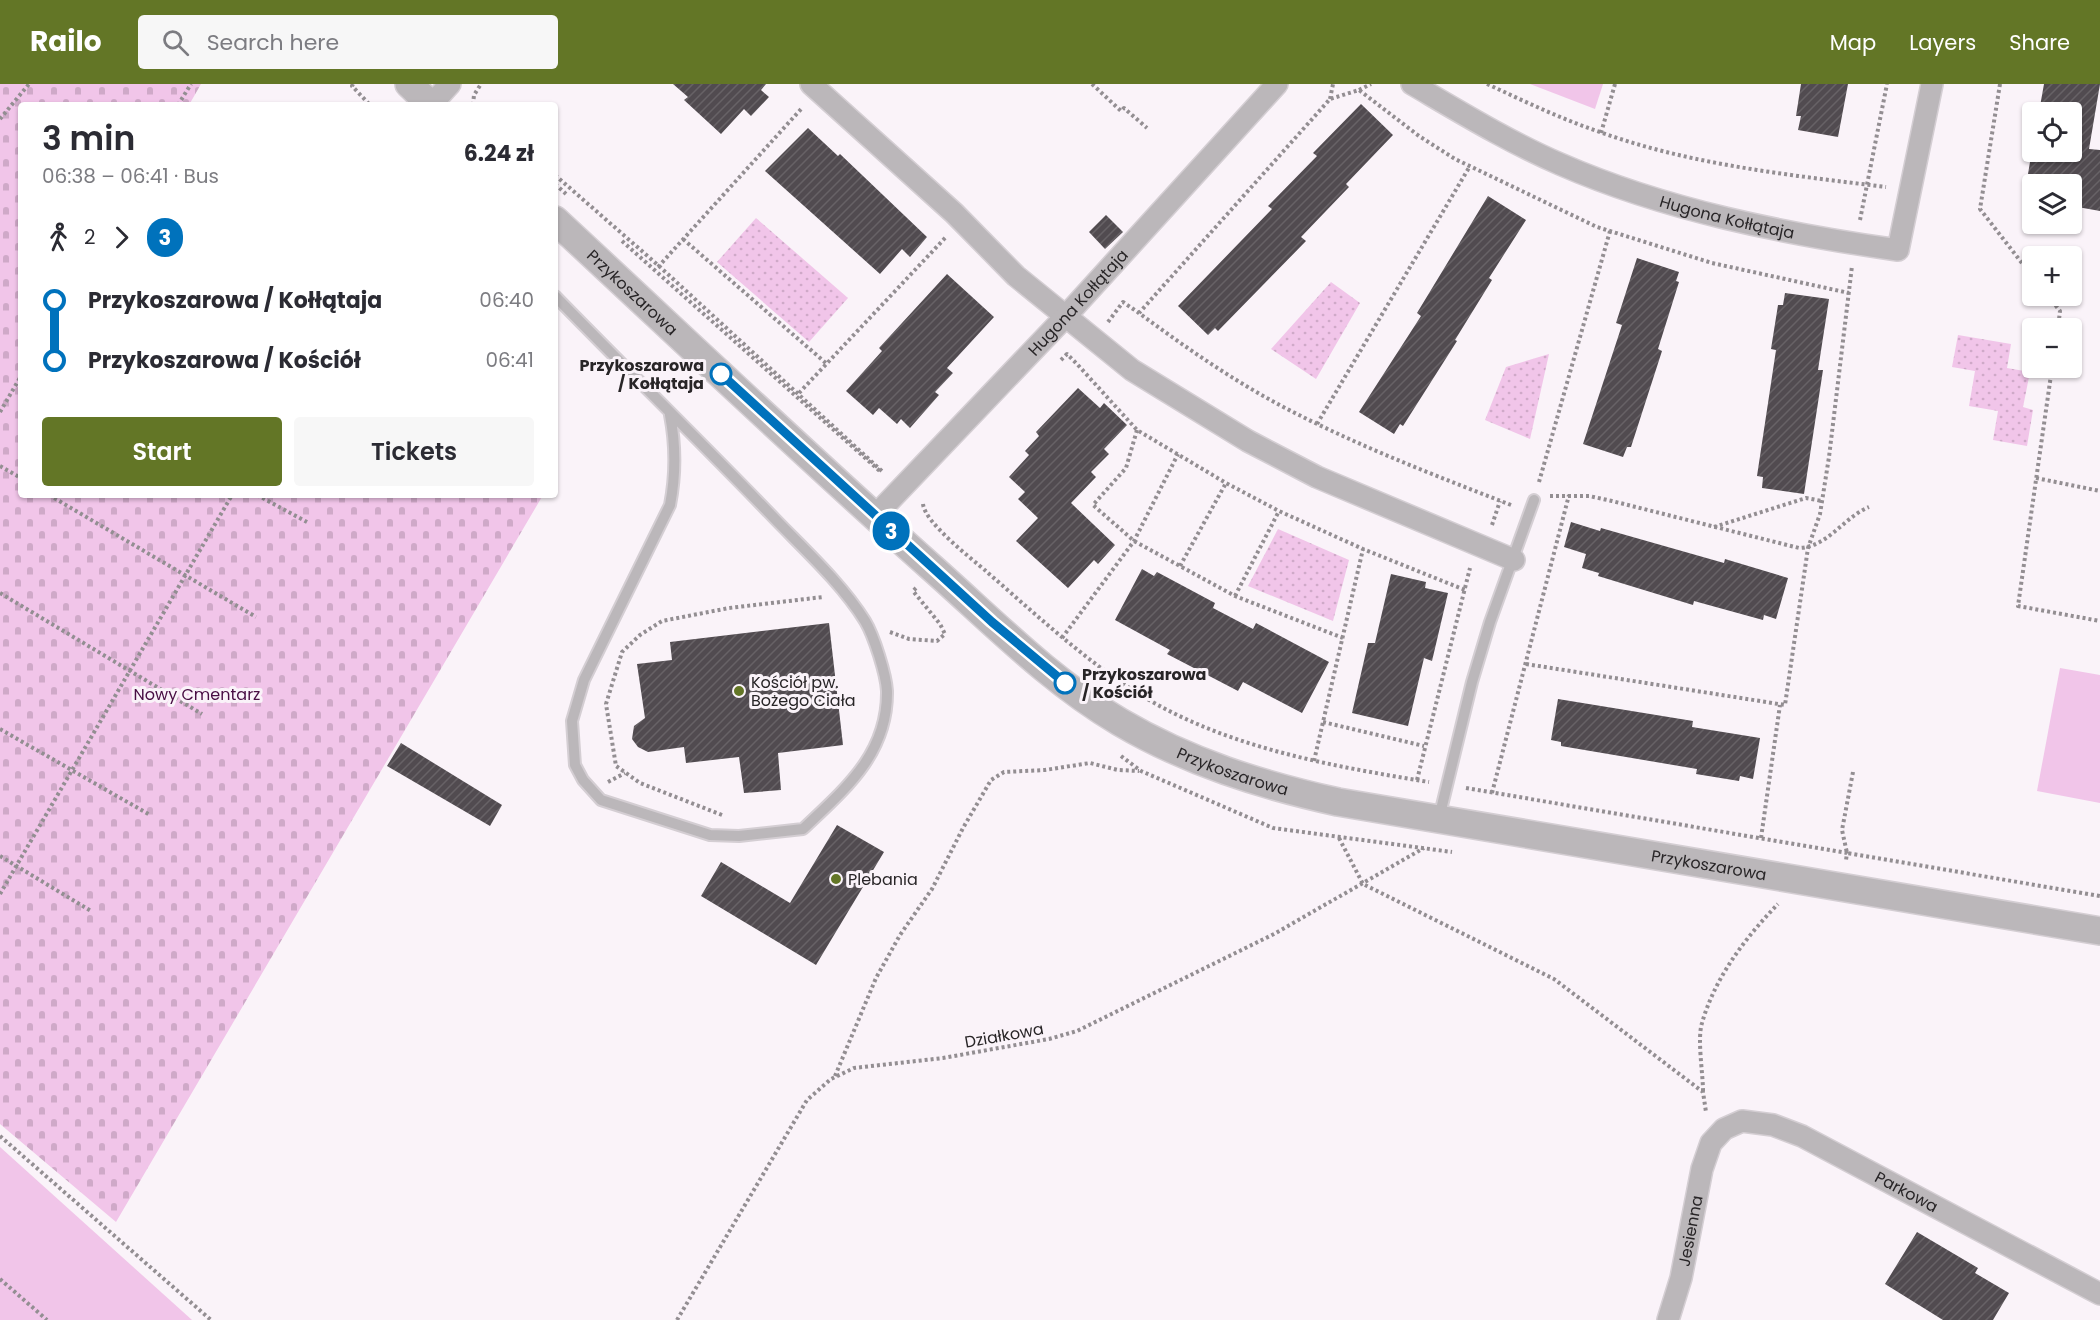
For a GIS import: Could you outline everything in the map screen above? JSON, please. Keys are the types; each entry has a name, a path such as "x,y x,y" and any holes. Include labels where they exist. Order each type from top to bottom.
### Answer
{"street":[{"path":"409,84 428,102"},
{"path":"434,102 450,84"},
{"name":"Hugona Kołłątaja","path":"874,517 894,482 1065,317 1277,84"},
{"name":"Hugona Kołłątaja","path":"1412,84 1480,124 1593,177 1721,216 1855,244 1898,250 1932,84"},
{"path":"810,92 954,213 1016,276 1132,370 1248,441 1317,477 1514,560"},
{"name":"Przykoszarowa","path":"558,226 874,517 1051,671 1118,721 1194,759 1260,783 1338,802 1801,879 1844,874 2100,931"},
{"name":"Parkowa","path":"1711,1143 1724,1129 1742,1121 1773,1125 1802,1136 2100,1294"},
{"name":"Jesienna","path":"1668,1320 1681,1278 1702,1169 1711,1143"}],"lane":[{"path":"558,299 670,415 728,470 844,595 867,624 875,643 887,689 884,720 869,760 803,829 739,836 710,835 601,800 583,780 575,765 572,721 584,680 670,505 675,477 670,415"},
{"path":"1439,818 1490,622 1534,500"}],"path":[{"path":"0,119 29,84"},
{"path":"180,102 191,84"},
{"path":"353,84 352,86 367,102"},
{"path":"473,102 474,95 481,84"},
{"path":"1092,84 1121,111 1124,108 1147,128"},
{"path":"1333,84 1330,99 1139,313 1220,369 1317,424 1439,477 1530,512"},
{"path":"1330,99 1371,84"},
{"path":"1487,84 1601,133 1704,160 1910,190"},
{"path":"1601,133 1615,84"},
{"path":"1526,664 1785,705 1808,548 1822,501 1855,244 1887,84"},
{"path":"2000,84 1980,209 2022,263"},
{"path":"1359,90 1419,136 1470,166 1610,231 1712,263 1849,292"},
{"path":"657,268 810,92"},
{"path":"1317,424 1470,166"},
{"path":"558,179 894,482 923,521 1004,596"},
{"path":"558,187 573,200"},
{"path":"582,208 657,268"},
{"path":"797,395 952,230"},
{"path":"1610,231 1534,500 1569,495 1612,501 1786,546 1808,548 1833,533 1856,513 1869,507"},
{"path":"683,239 827,364"},
{"path":"1059,363 1067,354 1137,429 1226,483 1279,511 1465,590"},
{"path":"2051,378 2018,606 2100,621"},
{"path":"0,412 18,381"},
{"path":"1137,429 1126,468 1093,505 1134,541 1180,567 1235,596 1343,638"},
{"path":"1062,638 1134,541 1178,454"},
{"path":"0,466 18,476"},
{"path":"883,472 894,482"},
{"path":"2036,478 2100,490"},
{"path":"1180,567 1226,483"},
{"path":"1492,793 1569,495"},
{"path":"929,496 922,505 931,519 1062,638 1130,688 1188,720 1266,749 1314,761 1417,780 2100,896"},
{"path":"54,498 256,617"},
{"path":"0,894 230,498"},
{"path":"263,498 307,522"},
{"path":"1713,527 1806,498 1822,501"},
{"path":"1235,596 1279,511"},
{"path":"1417,780 1465,590 1479,546"},
{"path":"1314,761 1364,549"},
{"path":"913,591 940,624 945,634 937,641 915,639"},
{"path":"0,593 202,714"},
{"path":"727,816 640,783 616,766 606,704 612,678 622,652 640,635 662,621 729,608 844,595"},
{"path":"1134,699 1196,730"},
{"path":"1761,838 1780,705"},
{"path":"1323,722 1424,746"},
{"path":"0,729 150,815"},
{"path":"1217,739 1291,762"},
{"path":"835,1077 876,978 900,935 932,889 991,780 1004,772 1046,770 1090,763 1118,770 1141,771"},
{"path":"1312,767 1401,784"},
{"path":"1844,874 1847,853 1842,830 1853,772"},
{"path":"1338,837 1364,884 1554,979 1703,1092"},
{"name":"Działkowa","path":"677,1320 807,1100 835,1077 867,1065 944,1058 1048,1039 1077,1031 1274,934 1364,884 1424,847"},
{"path":"0,856 91,910"},
{"path":"1836,861 1844,874"},
{"path":"1711,1143 1703,1092 1701,1024 1724,972 1754,929 1801,879"},
{"path":"0,1136 211,1320"},
{"path":"0,1279 47,1320"}],"green space":[{"name":"Nowy Cmentarz","path":"0,84 201,84 191,102 18,102 18,498 541,498 116,1222 0,1124"},
{"path":"1530,84 1603,84 1595,109"},
{"path":"756,218 848,298 809,342 717,262"},
{"path":"1331,282 1360,303 1316,379 1271,349"},
{"path":"1958,335 2011,344 2007,368 2022,371 2022,378 2029,378 2023,407 2033,410 2027,446 1993,440 1998,411 1969,406 1975,371 1952,367"},
{"path":"1549,354 1530,439 1485,420 1506,367"},
{"path":"1278,529 1349,560 1333,621 1248,586"},
{"path":"2060,668 2100,675 2100,803 2037,791"},
{"path":"0,1147 192,1320 0,1320"}],"building":[{"path":"673,84 766,84 761,90 769,97 751,116 744,109 721,134 684,100 688,97"},
{"path":"1801,84 1848,84 1838,137 1798,130 1801,116 1796,116"},
{"path":"2044,84 2100,84 2089,149 2100,150 2100,211 2082,208 2082,174 2028,174 2030,162 2082,162 2082,102 2041,102"},
{"path":"1361,104 1393,135 1346,184 1349,187 1301,237 1306,241 1218,331 1215,328 1208,335 1178,306 1272,209 1268,206 1317,156 1313,153"},
{"path":"808,128 838,156 840,154 927,237 910,257 902,249 880,274 765,171"},
{"path":"1488,196 1526,220 1489,278 1492,280 1455,340 1457,341 1403,426 1400,424 1394,434 1359,412 1421,316 1417,313"},
{"path":"1106,215 1123,232 1105,249 1089,232"},
{"path":"1637,258 1679,272 1676,281 1679,282 1658,349 1662,351 1631,447 1627,447 1623,457 1583,444 1622,325 1616,323"},
{"path":"947,274 994,317 947,368 953,373 935,392 939,395 910,428 901,419 897,424 879,408 873,415 846,391 882,351 879,348"},
{"path":"1785,293 1829,299 1818,370 1823,370 1804,494 1762,488 1763,477 1757,476 1776,350 1771,349 1778,305 1783,305"},
{"path":"1078,388 1100,408 1104,403 1127,425 1104,449 1109,454 1091,472 1096,477 1071,503 1115,545 1098,564 1094,560 1068,588 1016,541 1038,518 1018,499 1025,492 1009,477 1029,455 1025,451 1039,436 1036,432"},
{"path":"1571,522 1600,531 1601,528 1724,563 1725,559 1788,578 1776,619 1764,615 1763,620 1694,601 1693,605 1598,576 1599,573 1582,568 1586,554 1564,547"},
{"path":"1142,569 1154,576 1157,572 1215,603 1213,608 1253,629 1256,623 1329,662 1302,713 1243,682 1238,691 1167,654 1170,650 1115,620"},
{"path":"1391,574 1426,582 1425,588 1448,593 1432,661 1424,658 1408,726 1352,713 1368,643 1375,643"},
{"name":"Kościół pw. Bożego Ciała","path":"829,623 843,745 778,753 781,790 744,793 739,757 686,763 684,747 648,752 638,747 632,739 634,726 645,718 637,664 672,660 670,642"},
{"path":"1558,699 1693,721 1692,727 1760,738 1753,779 1740,776 1739,781 1696,774 1697,769 1561,746 1561,742 1551,740"},
{"path":"401,743 502,805 490,826 387,766"},
{"name":"Plebania","path":"837,825 884,852 816,965 701,896 721,862 790,903"},
{"path":"1917,1232 1978,1268 1975,1273 2009,1293 1993,1320 1943,1320 1885,1284"}],"bus line":[{"name":"3","path":"721,374 874,517 992,622 1065,683"}],"place":[{"name":"Przykoszarowa / Kołłątaja","path":"721,374"},
{"name":"Przykoszarowa / Kościół","path":"1065,683"},
{"name":"Kościół pw. Bożego Ciała","path":"739,691"},
{"name":"Plebania","path":"836,879"}]}
